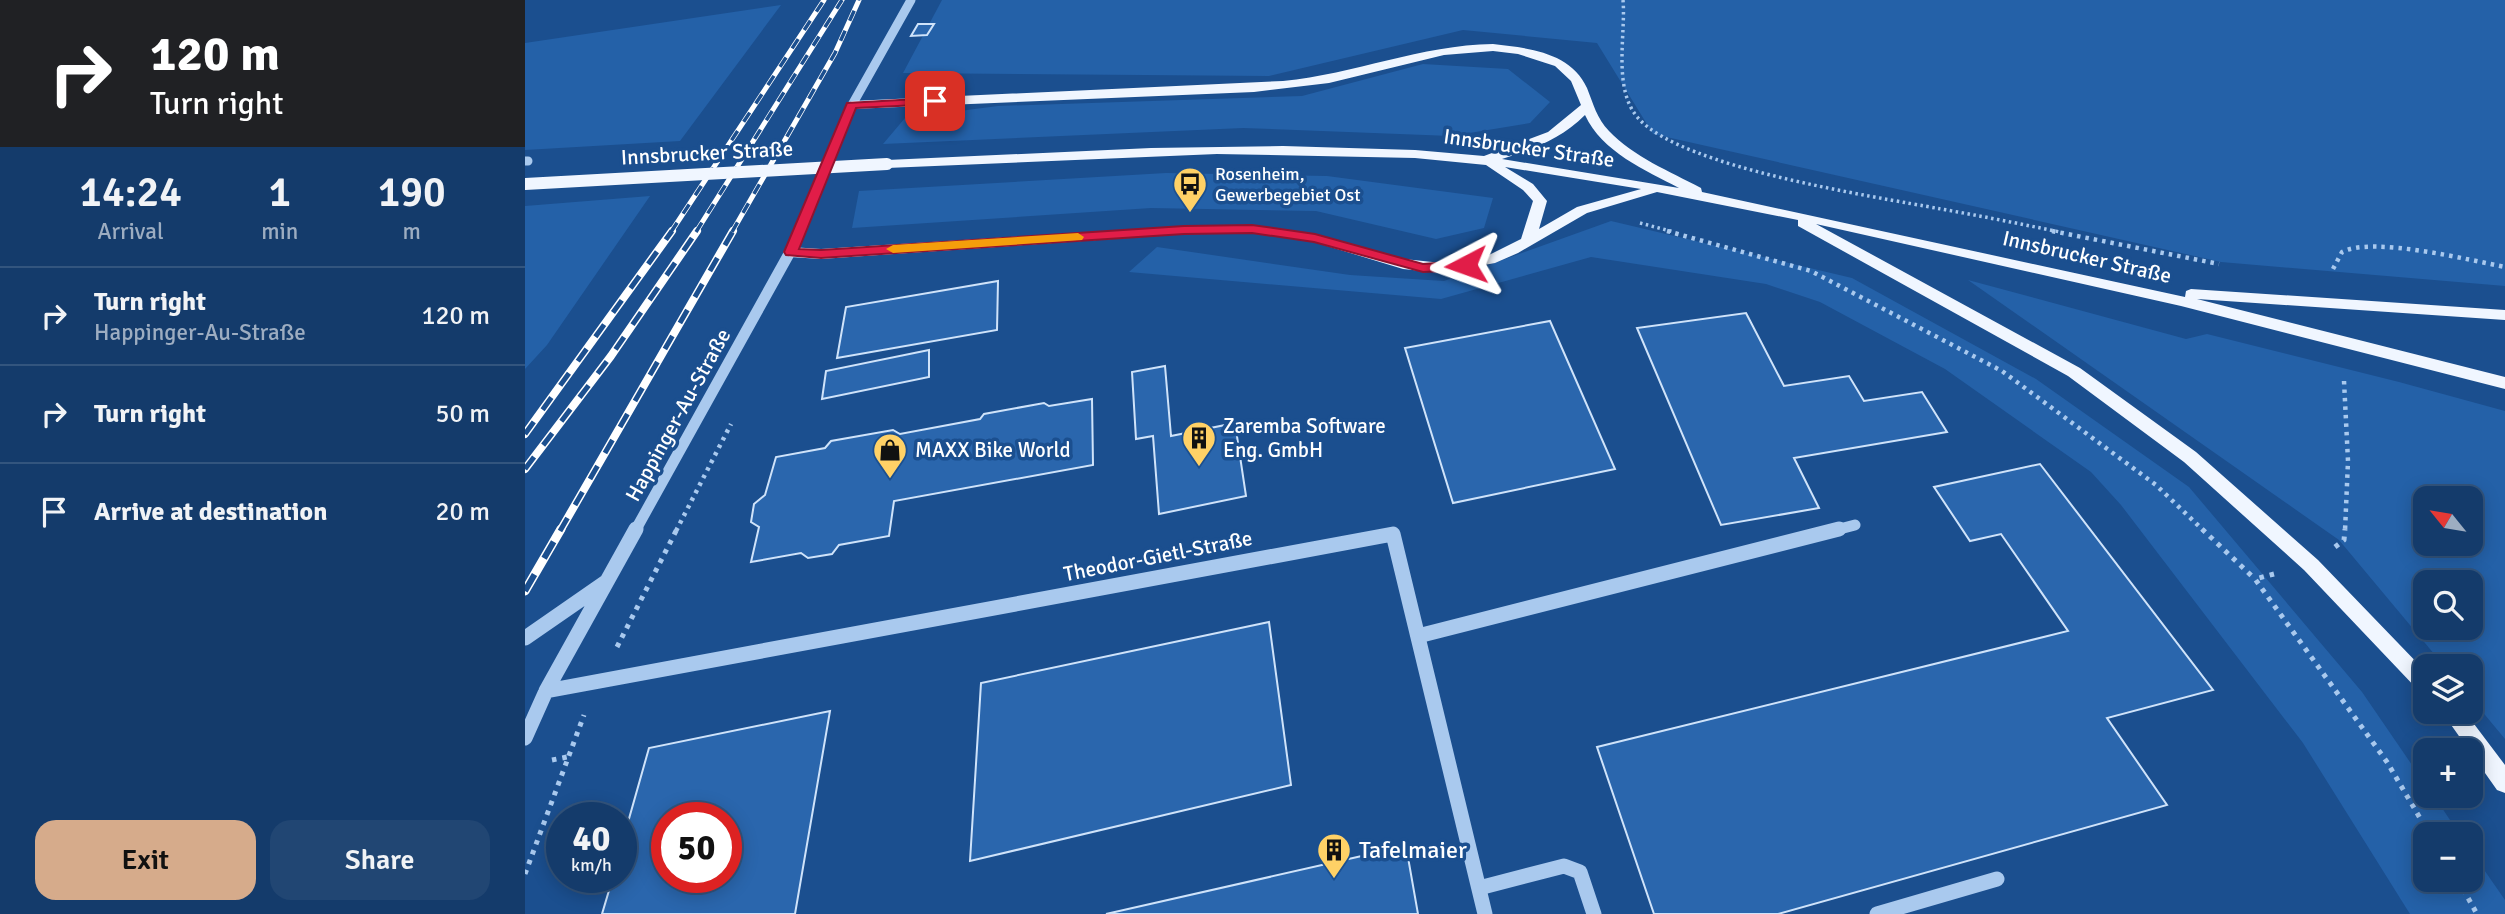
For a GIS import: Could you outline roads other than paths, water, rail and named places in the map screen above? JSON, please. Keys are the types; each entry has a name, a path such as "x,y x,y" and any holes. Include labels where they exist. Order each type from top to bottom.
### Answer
{"main road":[{"path":"852,105 1272,86 1344,76 1450,48 1500,47 1546,57 1556,63 1577,79 1585,91 1586,107 1602,131 1618,146 1711,199"},
{"path":"1483,160 1545,141 1569,124 1586,107"},
{"name":"Innsbrucker Straße","path":"525,184 1194,149 1311,149 1483,160 1785,213 2140,290 2505,383"},
{"path":"1483,160 1528,187 1540,201 1528,240"},
{"path":"790,252 821,254 1195,229 1252,229 1315,238 1403,264 1442,268 1490,260 1582,210 1654,189"},
{"path":"1785,213 2074,372 2190,457 2311,565 2413,671"},
{"path":"2140,290 2505,315"},
{"path":"2461,724 2505,783"}],"street":[{"name":"Happinger-Au-Straße","path":"525,737 547,691 790,252 852,105 911,0"},
{"path":"1418,636 1855,524"},
{"name":"Theodor-Gietl-Straße","path":"547,691 1393,534 1485,914"},
{"path":"525,638 608,581"},
{"path":"1479,888 1564,866 1580,872 1594,914"},
{"path":"1877,914 1997,878"}],"railway":[{"path":"671,232 824,0"},
{"path":"696,232 842,0"},
{"path":"732,232 835,53 859,0"},
{"path":"525,434 672,231"},
{"path":"525,469 611,356 697,231"},
{"path":"560,531 733,231"},
{"path":"525,591 561,529"}],"place":[{"name":"Rosenheim, Gewerbegebiet Ost","path":"1190,214"},
{"name":"Zaremba Software Eng. GmbH","path":"1199,468"},
{"name":"MAXX Bike World","path":"890,480"},
{"name":"Tafelmaier","path":"1334,880"}]}
